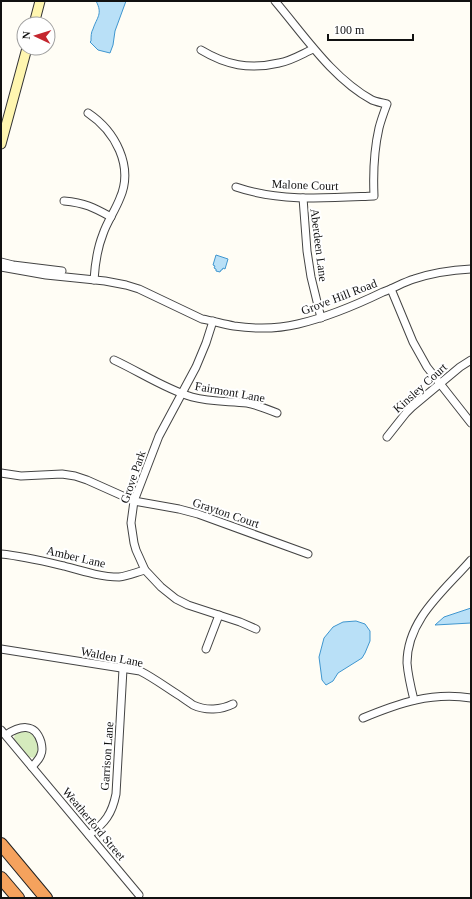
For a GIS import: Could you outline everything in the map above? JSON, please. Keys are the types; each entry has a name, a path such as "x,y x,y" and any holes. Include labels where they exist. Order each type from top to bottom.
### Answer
{"highway":[{"path":"1,844 46,898"},
{"path":"1,878 18,898"}],"street":[{"path":"36,16 40,1"},
{"path":"201,50 212,57 226,62 253,66 279,63 313,49 275,1"},
{"name":"Malone Court","path":"236,187 250,192 303,198 374,196 374,156 379,128 387,104 373,100 357,90 341,77 313,49"},
{"path":"1,144 25,56"},
{"path":"88,113 100,122 112,136 119,148 123,163 124,177 121,198 100,242 94,277"},
{"name":"Aberdeen Lane","path":"303,198 307,251 321,318"},
{"path":"64,201 80,203 95,208 111,217"},
{"name":"Grove Hill Road","path":"1,262 116,282 132,287 202,319 233,326 256,328 297,324 321,318 413,279 432,274 471,269"},
{"name":"Grove Hill Road","path":"1,268 46,274 94,277"},
{"path":"391,289 413,342 427,367 471,423"},
{"name":"Grove Park","path":"212,321 206,343 196,367 159,436 134,501 131,523 136,550 145,570 160,587 176,599 188,605 240,622 256,629"},
{"name":"Fairmont Lane","path":"114,360 182,394 206,400 247,403 277,413"},
{"name":"Kinsley Court","path":"387,437 406,413 460,367 471,360"},
{"name":"Grayton Court","path":"1,473 21,476 62,474 75,476 134,501 198,514 308,554"},
{"name":"Amber Lane","path":"1,554 40,560 105,576 125,576 145,570"},
{"path":"414,700 410,684 408,662 412,636 420,618 432,602 471,560"},
{"path":"206,650 219,615"},
{"name":"Walden Lane","path":"1,649 140,671 194,705 217,709 232,704"},
{"name":"Garrison Lane","path":"89,835 100,827 106,820 115,798 123,669"},
{"path":"363,718 379,711 414,700 441,696 471,698"},
{"name":"Weatherford Street","path":"32,767 42,754 42,746 37,733 32,728 18,728 3,732 32,767 139,895"}],"green space":[{"path":"18,731 29,731 38,739 39,747 35,758 29,757 14,739 15,733"}],"water":[{"path":"96,1 126,1 115,31 110,53 98,50 90,42 99,12"},
{"path":"216,255 228,259 225,269 223,268 220,272 216,271 214,268 215,266 213,265"},
{"path":"471,608 471,623 435,625 444,617"},
{"path":"356,621 365,624 370,631 370,641 365,653 362,658 338,673 333,681 326,685 322,680 319,657 324,638 333,627 343,622"}]}
